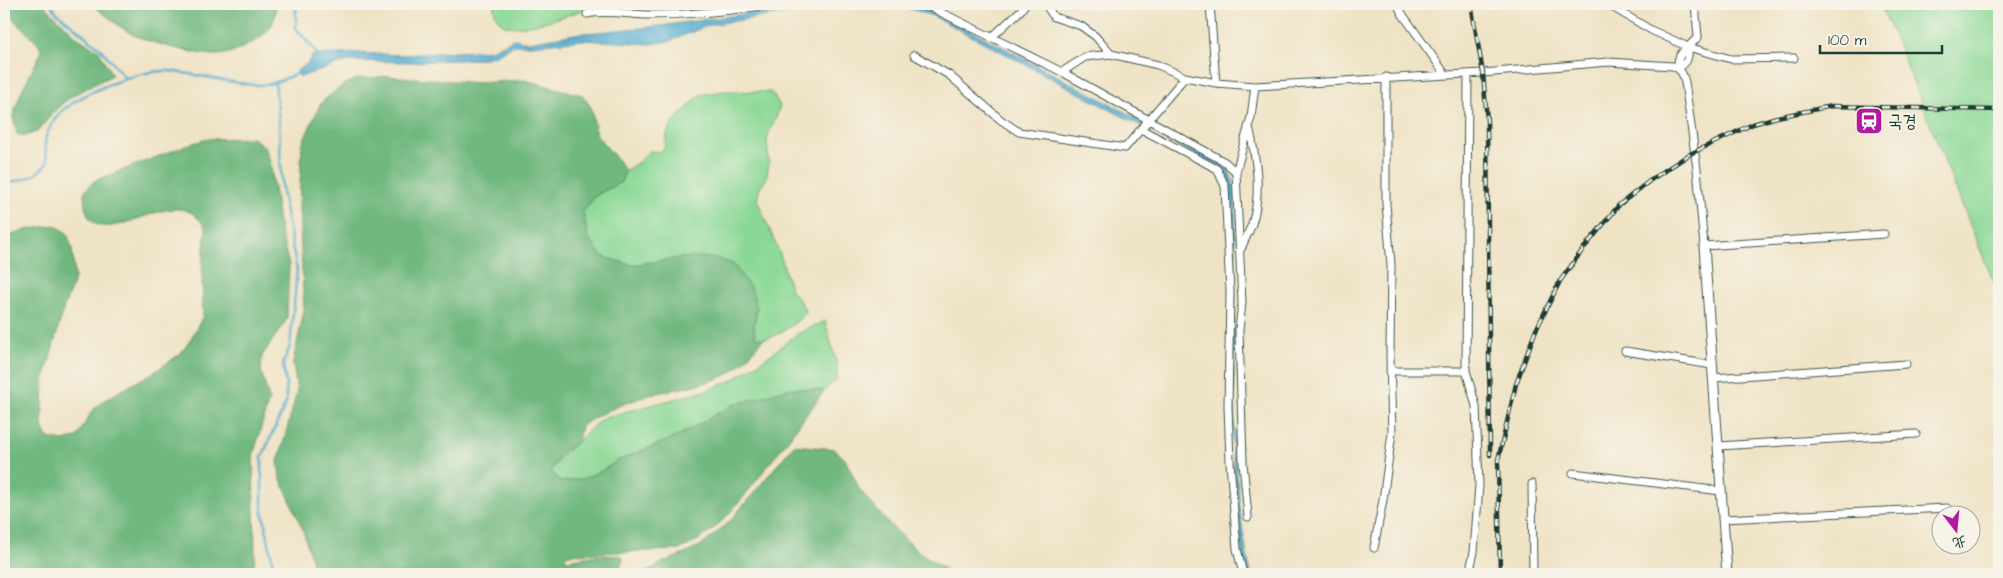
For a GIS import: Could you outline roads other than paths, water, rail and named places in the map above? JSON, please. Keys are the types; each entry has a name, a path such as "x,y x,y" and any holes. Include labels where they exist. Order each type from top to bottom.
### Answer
{"street":[{"path":"587,14 597,12 646,14 723,12 776,4"},
{"path":"924,4 945,12 991,38 1062,72 1217,170 1225,186 1230,293 1228,397 1230,462 1237,550 1243,574"},
{"path":"991,38 1022,10 1025,4"},
{"path":"1045,4 1054,17 1081,26 1095,36 1111,54"},
{"path":"1210,4 1216,83"},
{"path":"1397,4 1446,75"},
{"path":"1607,4 1650,30 1688,47 1731,59 1794,58"},
{"path":"1695,4 1698,37 1680,54 1677,61 1678,68 1683,74 1685,82 1697,168 1727,574"},
{"path":"1062,72 1085,57 1111,54 1158,65 1185,77 1216,83 1255,86 1386,77 1468,74 1608,62 1678,68"},
{"path":"914,55 949,75 1019,132 1125,148 1185,77"},
{"path":"1468,74 1466,372 1476,406 1479,485 1473,560 1470,574"},
{"path":"1374,548 1392,433 1390,371 1391,265 1386,204 1386,77"},
{"path":"1248,516 1242,453 1239,330 1242,303 1236,172 1249,124 1255,86"},
{"path":"1240,252 1252,224 1256,208 1256,164 1249,124"},
{"path":"1144,125 1225,162 1236,172"},
{"path":"1704,246 1884,234"},
{"path":"1625,351 1712,365"},
{"path":"1713,378 1906,364"},
{"path":"1390,371 1466,372"},
{"path":"1718,446 1916,434"},
{"path":"1573,474 1721,491"},
{"path":"1532,484 1533,574"},
{"path":"1723,520 1930,509"}],"water":[{"path":"812,4 878,4 820,8 709,25 670,41 651,44 582,40 514,45 494,56 480,59 412,62 349,61 300,77 297,71 307,64 313,55 355,53 403,55 491,50 514,39 529,42 575,34 661,26"},
{"path":"878,4 905,4 938,13 1220,162 1228,170 1233,180 1236,203 1234,426 1236,469 1243,533 1251,574 1246,574 1237,524 1230,405 1232,293 1230,209 1229,191 1223,176 1193,154 933,16 914,10"}],"waterway":[{"path":"51,4 56,12 101,49 125,78"},
{"path":"296,4 296,28 319,56"},
{"path":"4,184 32,176 47,163 45,146 47,133 62,111 83,97 127,78 167,71 238,83 267,85 301,72"},
{"path":"275,82 282,191 297,271 290,346 283,364 286,403 262,457 262,507 275,574"}],"railway":[{"path":"1471,4 1483,73 1487,121 1490,455"},
{"path":"1500,574 1498,460 1516,384 1535,332 1560,281 1619,205 1652,179 1690,154 1753,124 1777,117 1832,106 1999,110"}],"place":[{"name":"국경","path":"1869,121"}]}
